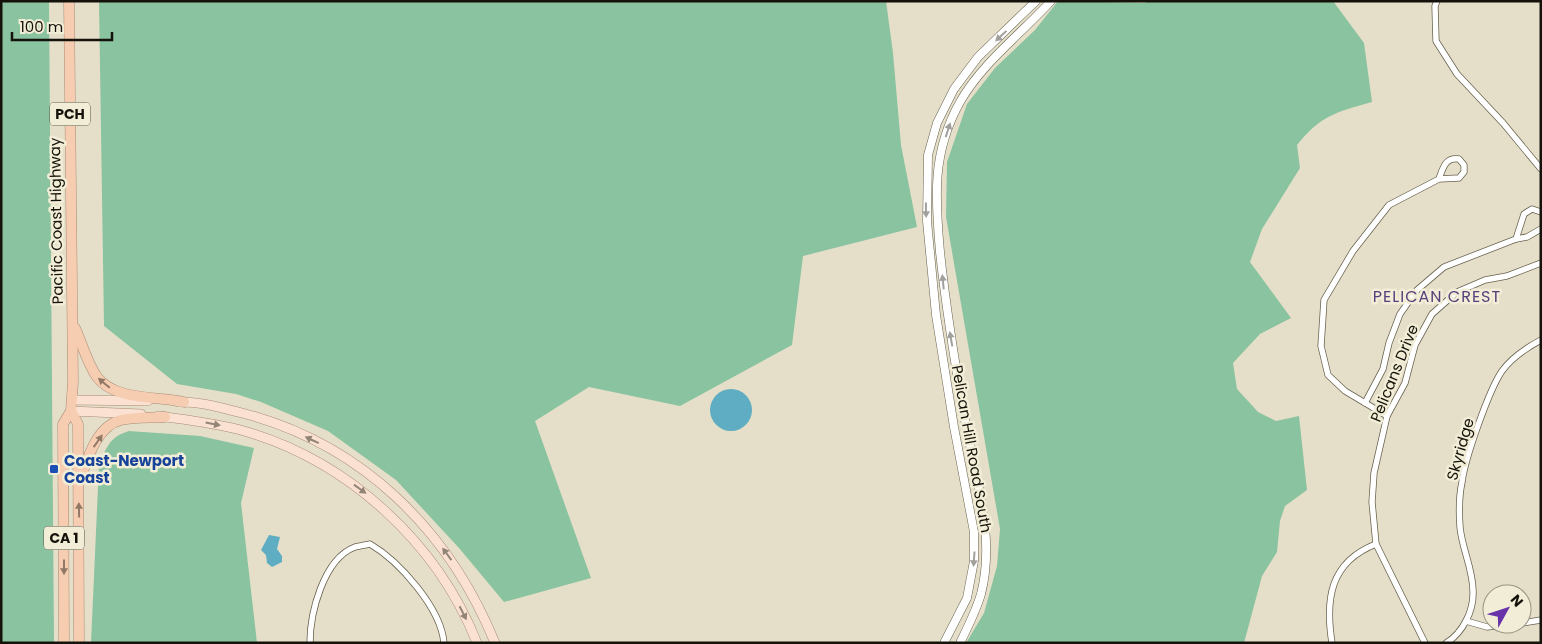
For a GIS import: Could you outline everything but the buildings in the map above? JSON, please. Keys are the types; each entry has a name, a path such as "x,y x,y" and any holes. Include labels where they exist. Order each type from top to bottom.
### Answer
{"highway":[{"name":"Pacific Coast Highway","path":"64,643 63,424 71,406 73,322 69,1"},
{"path":"73,322 93,371 107,387 129,394 184,402"},
{"name":"Pacific Coast Highway","path":"71,406 78,424 79,643"},
{"path":"78,485 92,450 108,427 120,420 164,417"}],"main road":[{"path":"71,406 184,402 222,408 279,425 324,446 367,472 402,502 441,546 476,599 495,643"},
{"path":"71,406 213,423 245,431 302,454 344,478 388,514 427,556 460,607 477,643"}],"street":[{"name":"Pelican Hill Road South","path":"944,643 967,598 974,561 974,532 936,315 930,255 926,177 928,155 937,123 954,89 978,57 1036,1"},
{"name":"Pelican Hill Road South","path":"960,643 981,594 986,554 985,519 966,429 948,320 936,177 951,122 969,88 992,61 1051,1"},
{"path":"1437,1 1435,6 1436,41 1457,74 1503,123 1541,169"},
{"path":"1387,416 1345,391 1328,375 1320,346 1324,300 1352,251 1389,205 1439,179 1459,178 1464,172 1464,165 1459,159 1452,158 1446,162 1439,179"},
{"path":"926,177 936,177"},
{"path":"1516,239 1524,214 1532,209 1541,212"},
{"path":"1365,403 1383,369 1389,343 1400,314 1417,290 1444,268 1516,239 1527,237 1541,229"},
{"path":"930,255 941,254"},
{"name":"Pelicans Drive","path":"1425,643 1376,544 1372,502 1374,473 1387,416 1404,383 1415,345 1432,314 1457,292 1485,280 1507,276 1541,263"},
{"name":"Skyridge","path":"1466,621 1474,592 1460,529 1462,482 1483,413 1502,371 1523,350 1541,340"},
{"path":"310,643 310,622 326,579 338,559 353,548 370,544 386,553 428,602 443,632 444,643"},
{"path":"1332,643 1328,606 1334,583 1340,571 1355,554 1376,544"},
{"path":"1446,643 1454,638 1466,621 1482,626"}],"green space":[{"path":"1,1 49,1 54,643 1,643"},
{"path":"99,1 886,1 893,53 901,145 917,227 803,256 792,345 680,406 589,387 535,421 591,578 504,602 459,548 396,480 328,431 261,402 236,394 177,384 104,326"},
{"path":"1058,1 1145,3 1147,1 1333,1 1364,43 1372,102 1330,116 1314,127 1297,145 1300,168 1262,229 1250,262 1291,318 1260,334 1233,363 1237,389 1258,412 1276,421 1299,416 1307,490 1285,506 1280,521 1277,552 1262,576 1244,643 966,643 984,613 997,566 1000,529 946,217 947,162 967,104 995,68 1035,30"},
{"path":"129,431 200,436 254,448 241,503 257,643 91,643 99,465 113,440 122,433"}],"water":[{"path":"731,389 746,395 752,410 746,425 731,431 716,425 710,410 716,395"},
{"path":"269,535 280,537 277,549 282,556 282,562 272,567 267,563 266,555 261,550"}],"place":[{"name":"Coast-Newport Coast","path":"54,469"}],"district":[{"name":"PELICAN CREST","path":"1437,296"}]}
